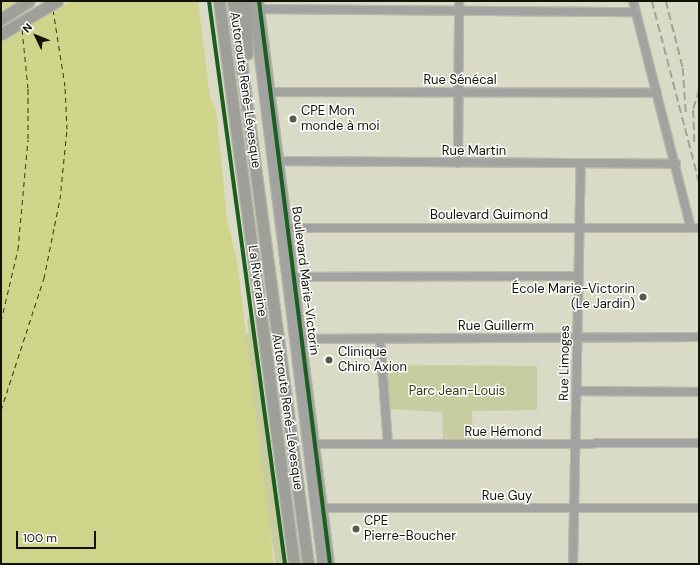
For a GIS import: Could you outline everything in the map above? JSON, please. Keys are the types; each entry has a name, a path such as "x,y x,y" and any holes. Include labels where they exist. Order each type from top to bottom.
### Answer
{"highway":[{"path":"1,19 29,1"},
{"path":"1,34 57,1"},
{"name":"Autoroute René-Lévesque","path":"219,1 294,564"},
{"name":"Autoroute René-Lévesque","path":"228,1 302,564"},
{"path":"233,1 308,564"},
{"path":"244,1 250,86 313,564"}],"street":[{"path":"458,163 459,1"},
{"path":"633,1 676,164 695,228"},
{"path":"256,5 458,10 635,12"},
{"name":"Boulevard Marie-Victorin","path":"256,5 319,508 330,564"},
{"name":"Rue Sénécal","path":"267,92 657,93"},
{"name":"Rue Martin","path":"275,161 676,164"},
{"name":"Rue Limoges","path":"573,564 581,164"},
{"name":"Boulevard Guimond","path":"284,227 695,228"},
{"path":"290,277 579,276"},
{"name":"Rue Guillerm","path":"298,339 699,337"},
{"path":"380,338 388,444"},
{"path":"577,390 699,392"},
{"name":"Rue Hémond","path":"311,444 699,443"},
{"name":"Boulevard Marie-Victorin","path":"319,508 322,564"},
{"name":"Rue Guy","path":"319,508 699,508"}],"green space":[{"path":"250,316 283,564 276,564 265,504 245,334 249,333 247,321"},
{"name":"Parc Jean-Louis","path":"384,365 537,366 537,410 472,411 473,443 443,443 442,412 387,409"}],"shaded area":[{"path":"1,1 198,1 210,98 216,110 227,220 237,261 274,564 1,564"}],"pier":[{"path":"18,1 71,1 1,42 1,11"}],"ferry route":[{"path":"1,410 44,278 60,199 67,129 65,86 53,9"},
{"path":"1,321 18,249 28,139 28,88 22,29"}],"railway":[{"path":"652,1 699,181"},
{"path":"666,1 683,68 686,113"},
{"path":"694,142 693,109 699,89"}],"cycle path":[{"name":"La Riveraine","path":"209,1 285,564"},
{"path":"259,1 330,564"}],"place":[{"name":"CPE Mon monde à moi","path":"293,119"},
{"name":"École Marie-Victorin (Le Jardin)","path":"643,297"},
{"name":"Clinique Chiro Axion","path":"329,360"},
{"name":"CPE Pierre-Boucher","path":"356,529"}]}
